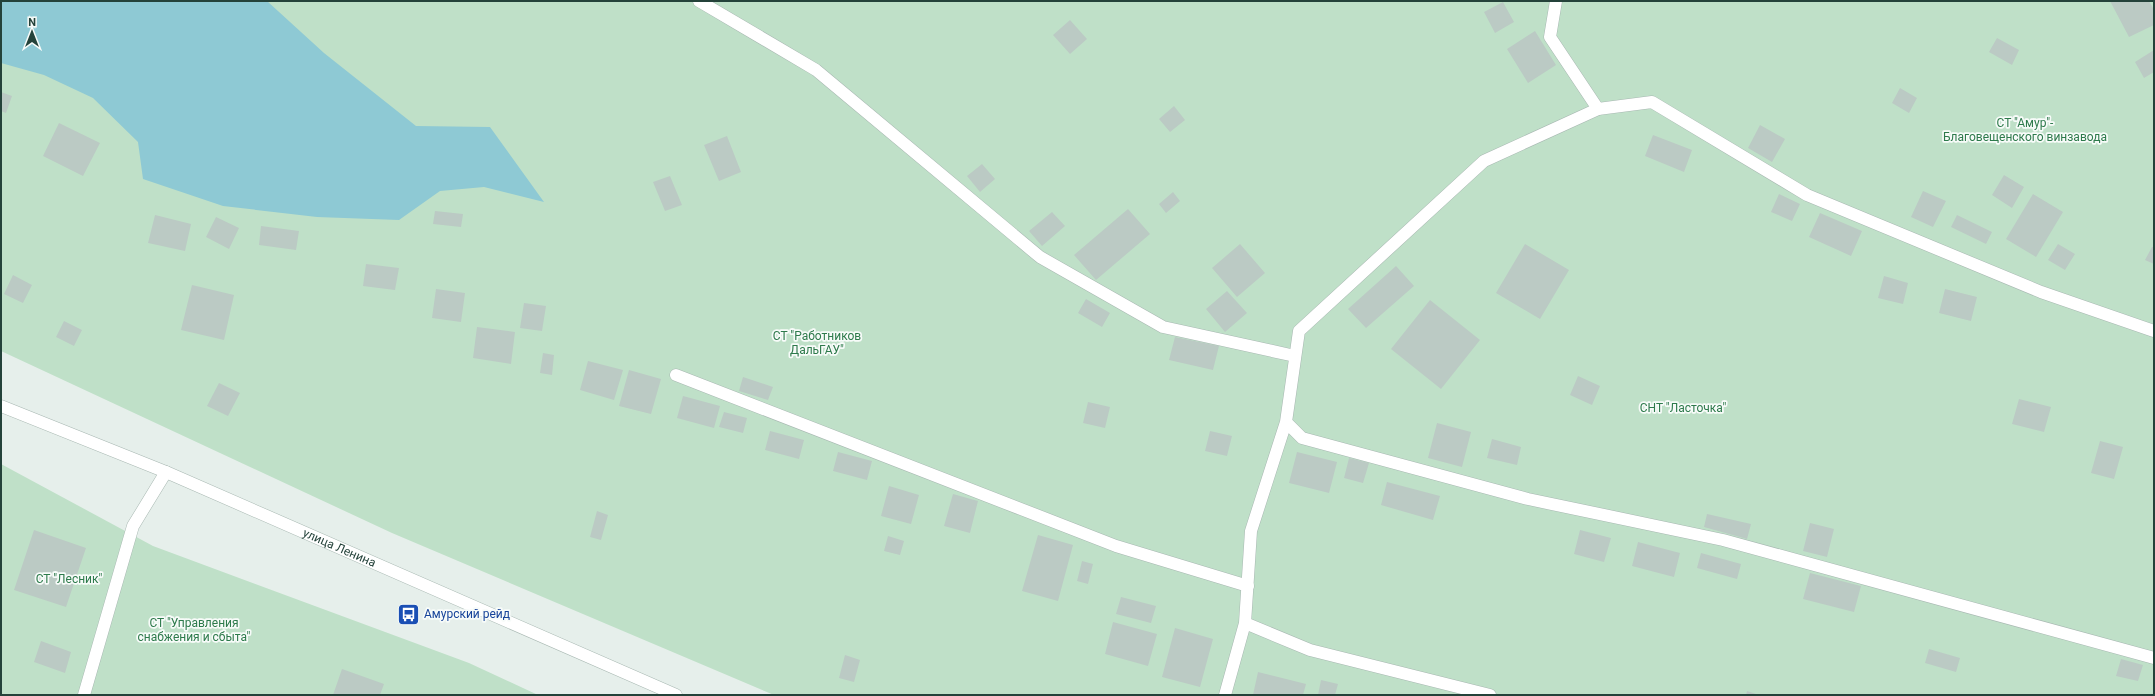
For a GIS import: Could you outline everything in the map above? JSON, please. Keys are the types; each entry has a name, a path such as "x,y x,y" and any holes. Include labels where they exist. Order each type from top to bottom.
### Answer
{"street":[{"path":"699,1 816,70 1040,257 1163,327 1295,356"},
{"path":"1556,1 1550,38 1598,109"},
{"path":"1225,695 1246,623 1251,531 1286,422 1299,331 1484,161 1598,109 1652,102 1807,196 2041,292 2154,331"},
{"path":"676,375 1116,546 1248,586"},
{"name":"улица Ленина","path":"1,406 166,472 676,695"},
{"path":"1286,422 1302,438 1528,499 1722,540 2154,658"},
{"path":"84,695 133,526 166,472"},
{"path":"1246,623 1310,650 1490,695"}],"green space":[{"path":"1,1 2154,1 2154,695 774,695 392,533 1,351"},
{"path":"1,464 153,546 469,663 538,695 1,695"}],"water":[{"path":"1,1 267,1 324,53 416,126 490,127 544,202 484,187 440,191 399,220 317,217 223,206 143,179 138,142 93,98 44,75 1,63"}],"building":[{"path":"2110,1 2149,1 2154,10 2154,25 2129,37"},
{"path":"1503,2 1514,22 1495,33 1484,12"},
{"path":"1070,20 1087,39 1070,54 1053,35"},
{"path":"1535,31 1556,65 1528,83 1507,49"},
{"path":"1997,38 2019,50 2012,65 1989,52"},
{"path":"2154,50 2154,72 2144,78 2135,62"},
{"path":"1900,88 1917,98 1909,113 1892,103"},
{"path":"1,92 12,96 6,113 1,111"},
{"path":"1174,106 1185,120 1170,132 1159,119"},
{"path":"59,123 100,143 83,176 43,156"},
{"path":"1760,125 1785,139 1772,162 1748,148"},
{"path":"1653,135 1692,150 1684,172 1645,156"},
{"path":"727,136 741,172 719,181 704,145"},
{"path":"982,164 995,179 980,192 967,176"},
{"path":"2004,175 2024,187 2012,208 1992,195"},
{"path":"670,176 682,205 665,211 653,182"},
{"path":"1923,191 1946,201 1933,227 1911,217"},
{"path":"1173,192 1180,201 1166,213 1159,204"},
{"path":"1779,194 1800,204 1792,221 1771,212"},
{"path":"2033,194 2063,212 2036,257 2006,239"},
{"path":"1128,209 1150,234 1096,280 1074,255"},
{"path":"435,211 463,214 461,227 433,224"},
{"path":"1052,212 1065,226 1042,246 1029,231"},
{"path":"1820,213 1862,231 1851,256 1809,237"},
{"path":"155,215 191,224 185,251 148,243"},
{"path":"1957,215 1992,232 1986,244 1951,227"},
{"path":"216,217 239,228 229,249 206,237"},
{"path":"261,226 299,231 296,250 259,245"},
{"path":"1240,244 1265,273 1237,297 1212,268"},
{"path":"1525,244 1569,270 1540,319 1496,293"},
{"path":"2058,244 2075,254 2065,270 2048,260"},
{"path":"2152,247 2154,247 2154,264 2145,260"},
{"path":"366,264 399,268 395,290 363,286"},
{"path":"1396,266 1414,286 1366,328 1348,309"},
{"path":"13,275 32,285 23,303 4,294"},
{"path":"1884,276 1908,283 1903,304 1878,298"},
{"path":"192,285 234,295 224,340 181,330"},
{"path":"436,289 465,293 461,322 432,318"},
{"path":"1945,289 1977,297 1971,321 1939,313"},
{"path":"1227,291 1247,313 1225,332 1206,309"},
{"path":"1086,299 1110,313 1102,327 1078,313"},
{"path":"1430,300 1480,340 1441,389 1391,349"},
{"path":"524,303 546,306 542,331 520,328"},
{"path":"64,321 82,330 74,346 56,337"},
{"path":"477,327 515,332 511,364 473,358"},
{"path":"1175,337 1219,346 1213,370 1169,360"},
{"path":"543,353 554,355 552,375 540,373"},
{"path":"588,361 623,370 614,400 580,390"},
{"path":"629,370 661,379 651,414 619,406"},
{"path":"1578,376 1600,386 1592,405 1570,395"},
{"path":"743,377 773,387 768,400 739,391"},
{"path":"219,383 240,393 228,416 207,406"},
{"path":"683,396 720,406 714,428 677,418"},
{"path":"2019,399 2051,407 2044,432 2012,424"},
{"path":"1088,402 1110,407 1105,428 1083,423"},
{"path":"724,412 747,418 743,433 719,427"},
{"path":"1437,423 1471,432 1462,467 1428,458"},
{"path":"770,431 804,440 799,459 765,450"},
{"path":"1210,431 1232,436 1227,456 1205,451"},
{"path":"1492,439 1521,447 1517,465 1487,458"},
{"path":"2100,441 2123,447 2114,479 2091,473"},
{"path":"838,452 872,461 867,480 833,471"},
{"path":"1297,452 1337,462 1329,493 1289,483"},
{"path":"1349,458 1369,463 1363,483 1344,478"},
{"path":"1387,482 1440,496 1433,520 1381,505"},
{"path":"889,486 919,495 911,524 881,516"},
{"path":"953,494 978,501 970,533 944,526"},
{"path":"597,511 608,515 601,540 590,537"},
{"path":"1707,514 1751,524 1747,539 1704,527"},
{"path":"1810,523 1834,529 1827,557 1803,551"},
{"path":"34,530 86,548 66,607 14,590"},
{"path":"1580,530 1611,538 1604,562 1574,554"},
{"path":"1038,535 1073,545 1058,601 1022,591"},
{"path":"888,536 904,541 900,555 884,551"},
{"path":"1638,542 1680,553 1674,577 1632,566"},
{"path":"1701,553 1741,564 1737,579 1697,568"},
{"path":"1082,561 1093,564 1088,584 1077,581"},
{"path":"1810,573 1861,586 1854,612 1803,599"},
{"path":"1121,597 1156,606 1151,623 1116,614"},
{"path":"1113,622 1157,634 1148,666 1105,654"},
{"path":"1175,628 1213,639 1200,687 1162,677"},
{"path":"41,641 71,652 65,673 34,662"},
{"path":"1929,649 1960,658 1956,672 1925,663"},
{"path":"845,655 860,660 854,682 839,678"},
{"path":"2121,659 2143,665 2138,681 2116,676"},
{"path":"342,669 384,684 380,695 333,695"},
{"path":"1258,672 1306,684 1303,695 1253,695"},
{"path":"1321,680 1338,684 1335,695 1318,695"},
{"path":"1747,691 1759,695 1746,695"}],"place":[{"name":"Амурский рейд","path":"408,614"}],"park label":[{"name":"СТ \"Амур\"- Благовещенского винзавода","path":"2025,130"},
{"name":"СТ \"Работников ДальГАУ\"","path":"817,343"},
{"name":"СНТ \"Ласточка\"","path":"1683,408"},
{"name":"СТ \"Лесник\"","path":"69,579"},
{"name":"СТ \"Управления снабжения и сбыта\"","path":"194,630"}]}
